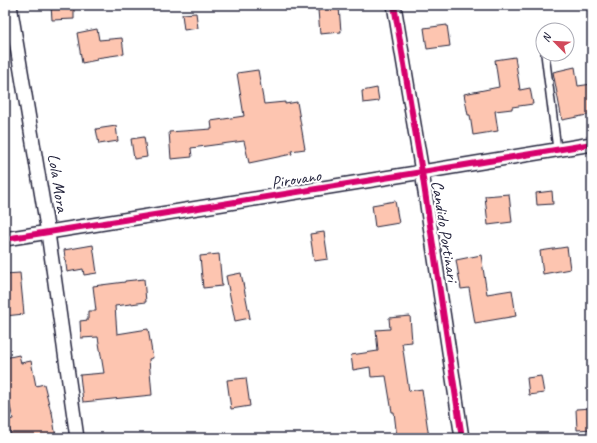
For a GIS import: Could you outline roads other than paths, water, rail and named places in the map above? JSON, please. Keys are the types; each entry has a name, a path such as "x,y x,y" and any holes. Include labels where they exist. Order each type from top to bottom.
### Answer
{"street":[{"name":"Lola Mora","path":"10,5 48,233 78,438"},
{"name":"Candido Portinari","path":"394,5 422,172 462,438"},
{"name":"Pirovano","path":"5,239 592,144"}],"lane":[{"path":"546,62 556,149"}]}
